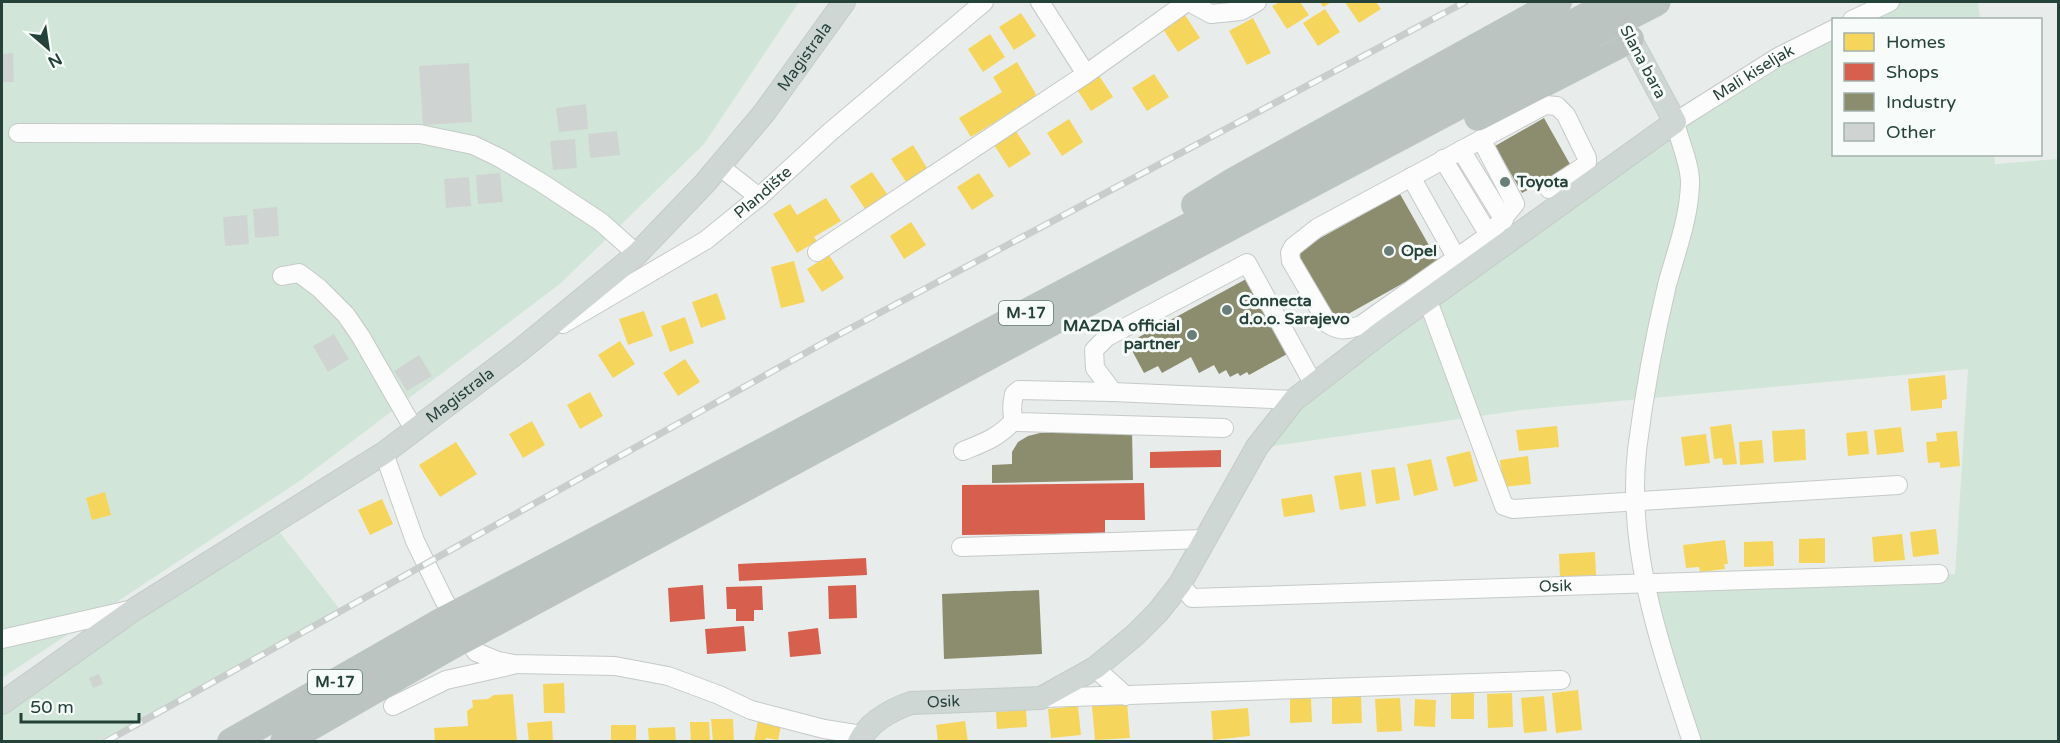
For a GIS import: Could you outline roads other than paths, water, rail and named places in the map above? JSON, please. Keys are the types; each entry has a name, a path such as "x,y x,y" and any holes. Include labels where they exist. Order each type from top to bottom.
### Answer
{"highway":[{"path":"1127,271 1170,224 1219,190 1558,2"},
{"name":"M-17","path":"1591,25 1613,2"},
{"name":"M-17","path":"231,741 447,634 1591,25 1657,2"},
{"path":"1127,271 1221,247 1258,230 1630,39"},
{"name":"M-17","path":"284,741 447,634"}],"main road":[{"name":"Magistrala","path":"2,703 135,609 384,453 519,351 637,254 719,166 764,113 844,2"},
{"name":"Slana bara","path":"1613,2 1630,39 1675,122"},
{"name":"Osik","path":"860,738 881,717 910,703 1041,698 1095,668 1136,635 1180,584 1257,447 1294,400 1382,332 1428,301 1495,241 1675,122"}],"street":[{"name":"Plandište","path":"519,351 706,240 759,197 830,132 984,2"},
{"path":"1040,2 1086,74"},
{"path":"817,252 1086,74 1188,2 1211,14 1240,11 1257,2"},
{"path":"1856,18 1890,2"},
{"name":"Mali kiseljak","path":"1675,122 1778,57 1832,30"},
{"path":"1481,139 1515,204 1504,219 1495,241 1456,257 1361,325 1337,330 1328,324 1291,261 1290,254 1293,247 1317,228 1443,159 1545,105 1557,106 1566,116 1587,158 1587,162 1549,189"},
{"path":"1675,122 1690,181 1688,203 1651,361 1637,452 1634,501 1645,584 1661,649 1692,741"},
{"path":"18,133 420,134 473,145 500,158 602,222 637,254"},
{"path":"1461,150 1504,219"},
{"path":"1443,159 1495,241"},
{"path":"719,166 759,197"},
{"path":"1411,177 1456,257"},
{"path":"1113,392 1095,368 1094,350 1107,337 1247,263 1314,385"},
{"path":"282,276 299,273 319,288 346,315 415,431"},
{"path":"1428,301 1504,506 1513,509 1898,486"},
{"path":"963,451 996,437 1006,430 1014,420 1012,405 1014,394 1019,390 1294,400"},
{"path":"1014,420 1018,422 1224,428"},
{"path":"384,453 415,541 444,600 476,652 514,664"},
{"path":"961,548 1204,539"},
{"name":"Osik","path":"1180,584 1192,598 1939,574"},
{"path":"2,639 135,609"},
{"path":"393,705 446,680 514,664 615,666 668,676 751,710 860,738"},
{"path":"1095,668 1126,696"},
{"name":"Osik","path":"1041,698 1562,680"}],"railway":[{"path":"105,742 836,336 1465,2"}],"place":[{"name":"Toyota","path":"1505,182"},
{"name":"Opel","path":"1389,251"},
{"name":"Connecta d.o.o. Sarajevo","path":"1227,310"},
{"name":"MAZDA official partner","path":"1192,335"}]}
